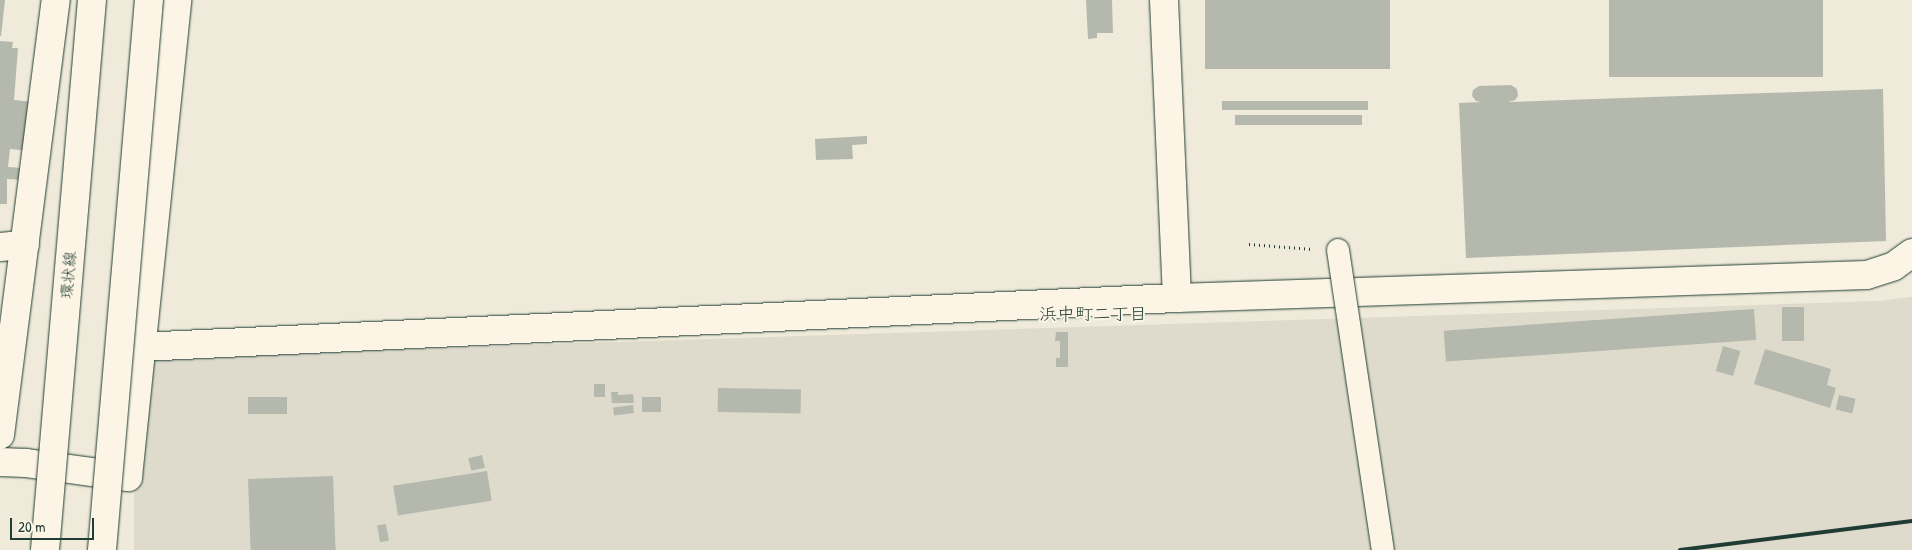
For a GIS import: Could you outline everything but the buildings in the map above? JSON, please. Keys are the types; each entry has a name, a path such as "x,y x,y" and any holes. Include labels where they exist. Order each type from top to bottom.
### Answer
{"street":[{"path":"0,435 13,246 56,0"},
{"name":"環状線","path":"44,550 92,0"},
{"path":"102,550 149,0"},
{"path":"0,462 26,463 128,477 177,0"},
{"path":"1164,0 1177,298"},
{"path":"1338,250 1382,550"},
{"path":"140,347 1177,298 1867,275 1894,266 1912,253"}],"path":[{"path":"1249,244 1338,250"}],"shaded area":[{"path":"1912,297 1912,550 134,550 134,498 146,365 154,357 1878,301"}],"railway":[{"path":"1680,550 1912,521"}],"district":[{"name":"浜中町二丁目","path":"1093,314"}]}
